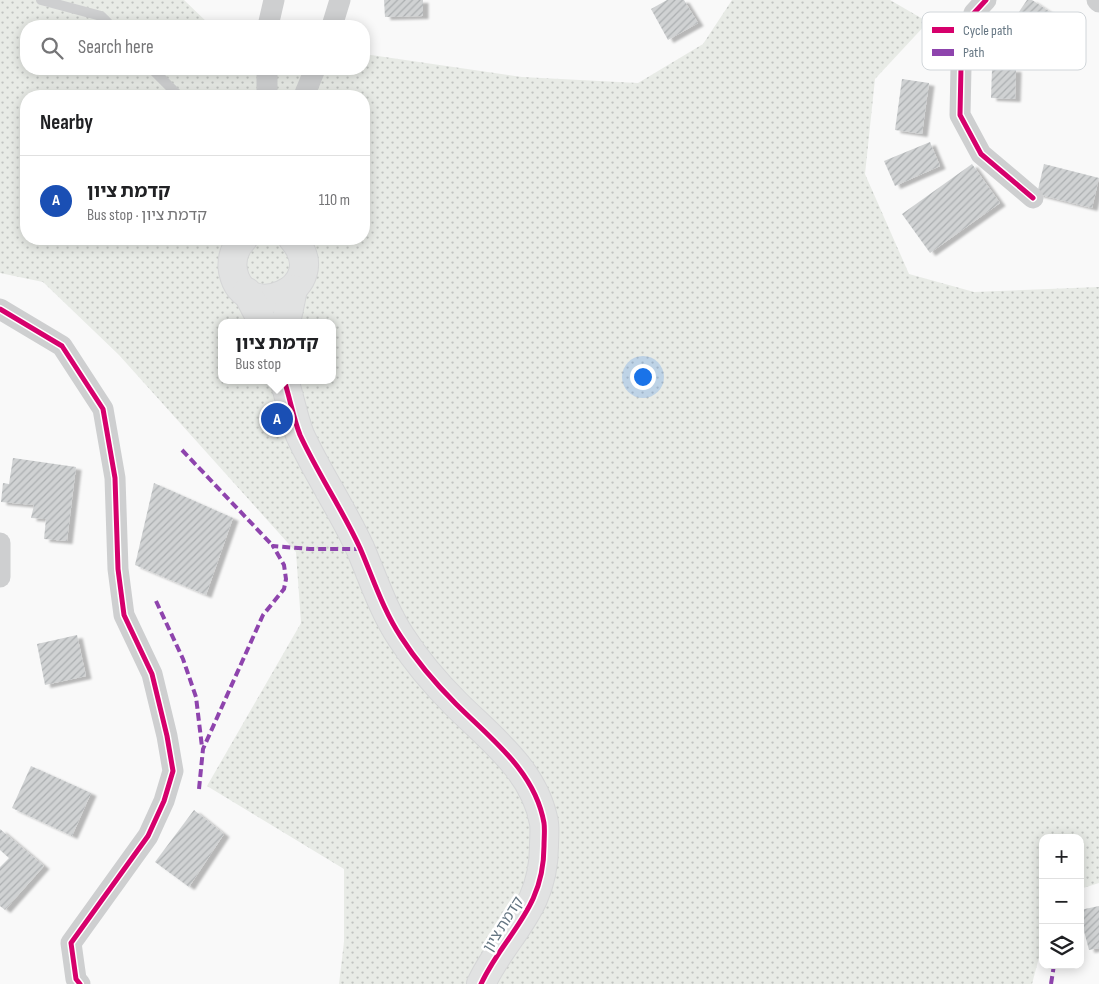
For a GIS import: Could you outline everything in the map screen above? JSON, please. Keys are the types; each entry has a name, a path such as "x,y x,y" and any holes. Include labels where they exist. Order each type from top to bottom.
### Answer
{"street":[{"path":"269,20 274,0"},
{"path":"334,20 340,0"},
{"path":"975,12 986,0"},
{"path":"961,70 960,115 981,154 1033,198"},
{"path":"266,75 267,90"},
{"path":"306,90 313,75"},
{"path":"239,245 232,265 236,280 247,292 261,319"},
{"path":"287,319 293,289 302,273 304,264 299,245"},
{"path":"247,292 269,299 286,294 293,289"},
{"path":"0,309 62,346 103,409 115,478 118,569 124,615 152,674 167,736 173,771 164,800 148,836 71,943 76,979 80,984"},
{"name":"קדמת ציון","path":"286,384 299,432 315,466 344,516 388,615 400,636 424,671 514,762 533,788 544,824 544,858 539,886 526,915 486,972 481,984"},
{"path":"0,543 0,577"}],"lane":[{"path":"42,0 101,16 105,20"},
{"path":"158,75 173,90"}],"shaded area":[{"path":"0,0 184,0 205,20 20,20 20,75 370,75 370,55 522,77 638,83 703,44 732,0 890,0 922,19 922,28 875,79 865,174 909,274 974,292 1099,287 1099,883 1084,888 1084,834 1039,834 1039,957 1032,984 339,984 344,942 344,869 207,786 301,623 296,552 119,355 43,282 0,273"}],"building":[{"path":"384,0 423,0 423,16 385,17"},
{"path":"667,0 684,0 698,23 668,40 651,9"},
{"path":"1027,0 1032,0 1050,12 1019,12"},
{"path":"992,70 1016,70 1015,99 991,98"},
{"path":"902,79 929,83 922,134 895,130"},
{"path":"930,142 940,166 895,186 884,161"},
{"path":"972,164 1000,203 930,253 902,214"},
{"path":"1044,164 1099,178 1092,208 1037,194"},
{"path":"13,458 76,467 67,541 44,539 46,519 31,518 34,505 1,502 3,483 9,484"},
{"path":"154,483 233,518 206,595 135,565"},
{"path":"77,635 86,676 45,685 37,644"},
{"path":"31,766 91,793 72,836 12,808"},
{"path":"194,810 224,834 189,887 155,862"},
{"path":"0,829 44,866 5,910 0,906 0,867 9,858 0,850"},
{"path":"1099,906 1099,948 1089,950 1084,931 1084,909"}],"marked path":[{"path":"182,450 273,546"},
{"path":"199,789 203,749 263,615 284,589 286,579 284,565 273,546 310,549 360,549"},
{"path":"156,601 183,659 196,697 202,747"},
{"path":"1051,984 1053,969"}],"cycle path":[{"path":"975,12 986,0"},
{"path":"961,70 960,115 981,154 1033,198"},
{"path":"0,309 62,346 103,409 115,478 118,569 124,615 152,674 167,736 173,771 164,801 148,836 71,943 76,979 80,984"},
{"path":"285,384 300,435 360,548 395,627 413,655 434,680 510,757 531,787 539,804 544,823 544,846 538,887 522,920 481,984"}],"place":[{"name":"קדמת ציון","path":"277,419"}]}
